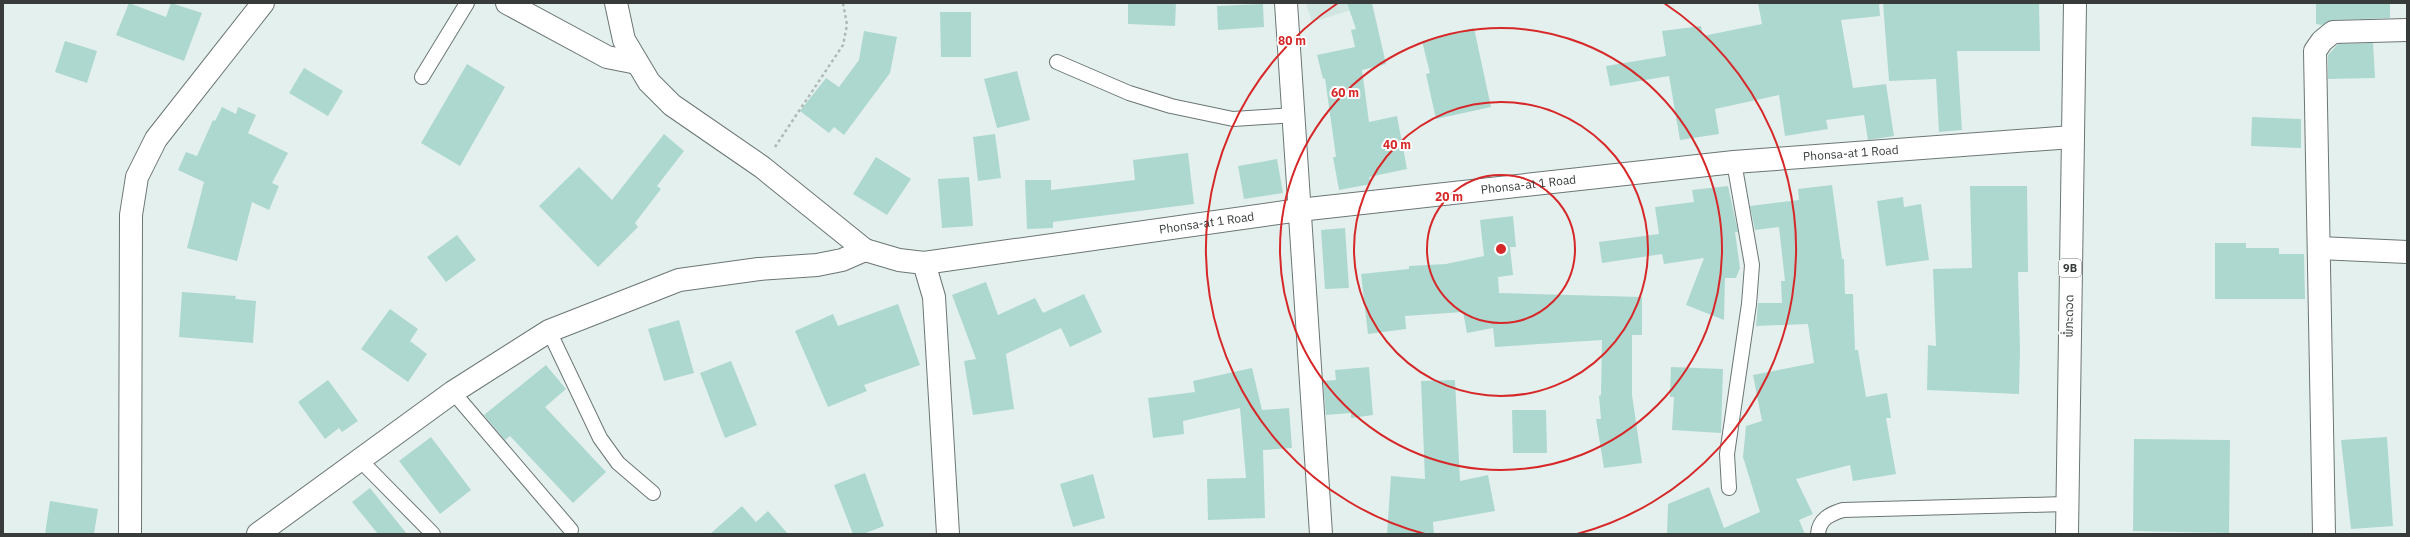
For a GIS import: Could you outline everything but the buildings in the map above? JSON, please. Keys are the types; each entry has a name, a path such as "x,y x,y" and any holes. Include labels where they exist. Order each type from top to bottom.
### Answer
{"street":[{"path":"130,534 131,215 137,177 156,139 263,3"},
{"path":"507,3 607,58 637,63"},
{"path":"258,534 454,392 549,331 679,280 758,268 817,265 842,260 865,250 762,167 672,105 649,82 624,40 616,3"},
{"path":"1286,3 1295,115 1299,210 1321,534"},
{"name":"ພໍ່ກະດວດ","path":"2067,534 2066,504 2075,3"},
{"path":"2324,534 2315,50 2322,41 2334,32 2407,30"},
{"name":"Phonsa-at 1 Road","path":"865,250 900,260 932,262 1299,210 1734,162 2072,137"},
{"path":"2319,248 2407,252"},
{"path":"932,262 948,534"}],"lane":[{"path":"422,77 467,3"},
{"path":"1057,62 1129,93 1171,106 1233,119 1295,115"},
{"path":"1729,488 1727,454 1750,304 1752,265 1734,162"},
{"path":"549,331 600,438 618,463 653,493"},
{"path":"454,392 571,530"},
{"path":"360,460 433,534"},
{"path":"1818,534 1818,528 1827,515 1844,510 2066,504"}],"path":[{"path":"762,167 843,46 847,25 843,3"}],"shaded area":[{"path":"1306,3 1374,3 1312,22"}]}
